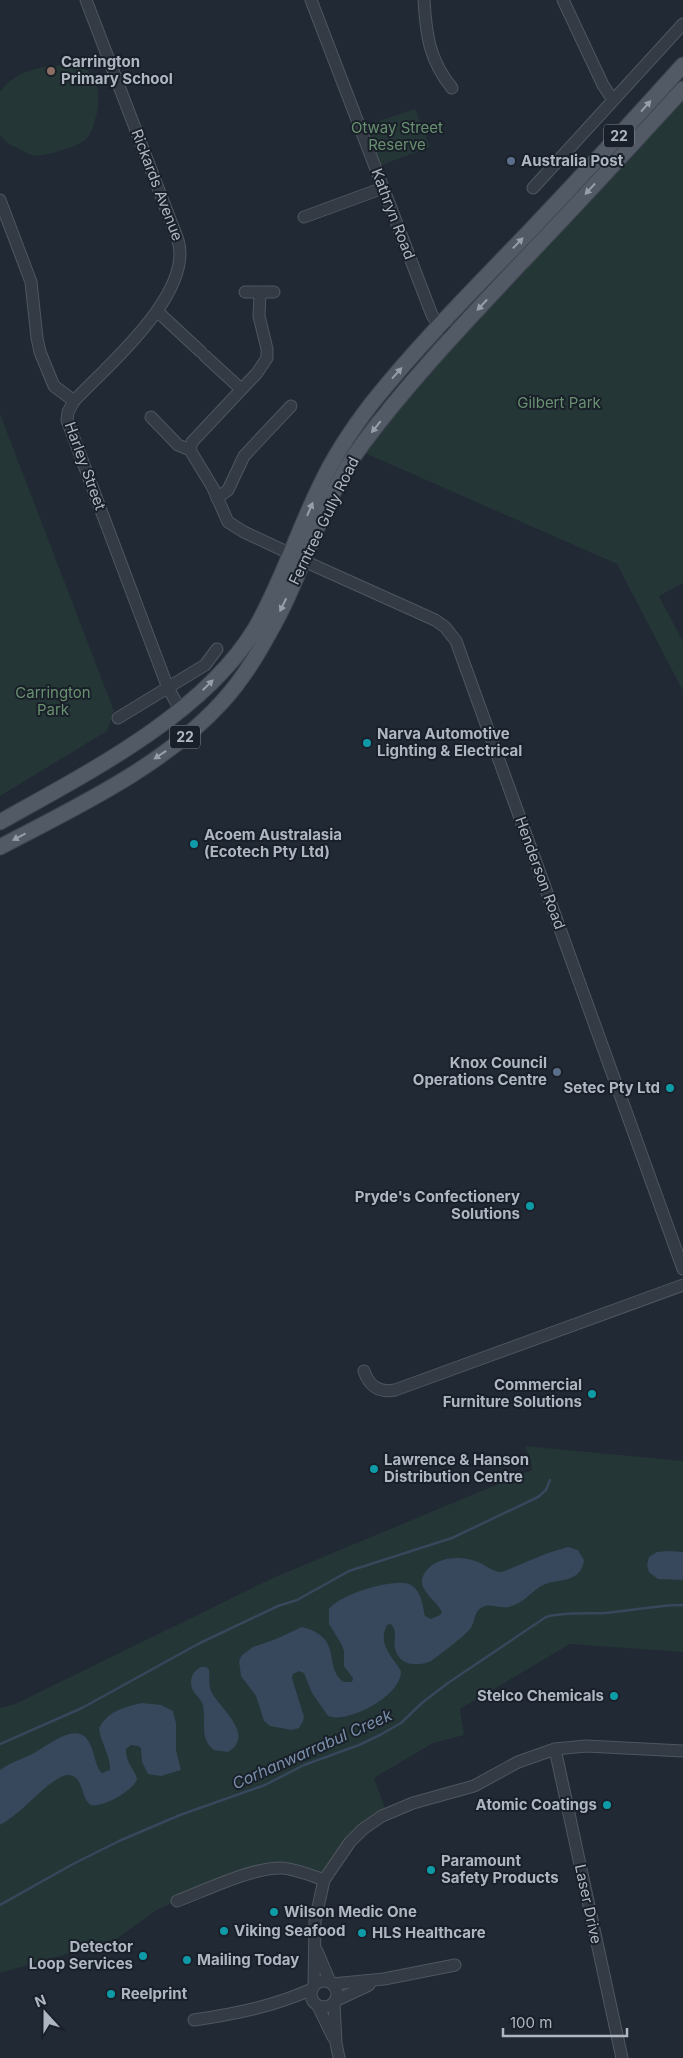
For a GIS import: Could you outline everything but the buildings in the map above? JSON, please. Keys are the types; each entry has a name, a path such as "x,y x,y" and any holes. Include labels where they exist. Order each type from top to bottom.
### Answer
{"main road":[{"name":"Ferntree Gully Road","path":"0,847 75,807 136,771 175,745 193,731 234,688 259,651 297,557 320,486 349,435 390,382 440,325 550,210 683,65"},
{"name":"Ferntree Gully Road","path":"0,822 91,770 180,709 204,689 241,649 297,557 356,453 391,408 453,336 683,89"},
{"path":"550,210 562,220"},
{"path":"180,709 193,731"}],"street":[{"name":"Rickards Avenue","path":"74,401 158,312 180,265 182,256 180,245 86,0"},
{"name":"Kathryn Road","path":"311,0 432,315 453,336"},
{"path":"424,0 428,40 440,72 452,88"},
{"path":"563,0 602,85 613,100"},
{"path":"533,188 683,24"},
{"path":"304,217 383,188"},
{"name":"Harley Street","path":"0,200 32,286 36,332 40,352 52,384 74,401 67,416 69,426 168,688 180,709"},
{"path":"245,292 274,292"},
{"path":"151,417 178,445 190,450 192,442 261,368 267,358 267,349 259,316 260,293"},
{"path":"158,312 241,389"},
{"path":"217,498 228,490 244,456 291,406"},
{"name":"Henderson Road","path":"190,450 217,498 226,519 231,525 435,620 445,627 456,641 683,1269"},
{"path":"118,718 205,665 216,649"},
{"path":"364,1371 369,1382 377,1389 385,1391 395,1390 683,1285"},
{"path":"336,2043 312,1997 317,1908 324,1880 350,1842 363,1829 382,1816 413,1803 474,1786 518,1762 555,1749 586,1746 683,1751"},
{"name":"Laser Drive","path":"555,1749 622,2058"},
{"path":"177,1900 272,1868 294,1870 324,1880"},
{"path":"314,1940 331,1983 337,1992 335,2002 336,2043 339,2058"},
{"path":"194,2020 263,2007 293,1998 324,1981 331,1983 384,1979 454,1965"},
{"path":"263,2007 316,2004 327,2007 384,1979"}],"green space":[{"path":"57,65 78,65 86,69 92,76 98,93 95,121 87,139 66,149 37,156 24,152 3,139 0,134 0,92 7,84 15,78 35,69"},
{"name":"Gilbert Park","path":"683,89 683,583 659,596 683,642 683,691 617,564 358,450"},
{"name":"Otway Street Reserve","path":"415,109 430,147 379,166 364,126"},
{"name":"Carrington Park","path":"0,414 114,711 107,731 0,796"},
{"path":"525,1446 683,1461 683,1652 570,1644 460,1709 464,1735 433,1743 374,1778 387,1813 363,1829 324,1880 283,1868 177,1901 157,1910 115,1940 0,1973 0,1708 15,1704 275,1577 532,1470 531,1461"}],"water":[{"path":"568,1547 578,1550 584,1560 582,1568 577,1574 566,1580 544,1584 513,1606 486,1606 480,1609 470,1629 431,1661 420,1664 404,1662 397,1654 395,1648 395,1632 391,1624 387,1625 384,1632 385,1644 401,1671 399,1680 393,1690 372,1706 360,1712 348,1716 328,1716 312,1693 304,1673 299,1671 293,1674 292,1678 304,1717 303,1721 299,1728 292,1730 270,1726 264,1721 256,1696 241,1676 239,1661 242,1655 253,1647 302,1627 324,1638 338,1676 344,1682 352,1682 353,1678 344,1666 342,1645 329,1624 329,1609 344,1598 368,1588 404,1583 415,1588 421,1599 425,1616 431,1619 442,1612 426,1592 422,1581 425,1572 435,1563 453,1558 466,1559 502,1572"},
{"path":"657,1552 683,1552 683,1580 658,1579 649,1572 647,1565 649,1557"},
{"path":"201,1667 206,1667 209,1670 212,1693 234,1722 238,1731 239,1738 236,1746 228,1752 214,1750 206,1741 203,1706 191,1687 193,1674"},
{"path":"142,1703 161,1705 173,1711 176,1724 176,1750 181,1770 161,1776 148,1774 142,1762 141,1748 131,1745 126,1749 126,1754 137,1779 124,1793 103,1804 91,1805 86,1799 77,1778 67,1775 54,1781 0,1825 0,1770 34,1753 58,1738 65,1735 78,1734 88,1740 99,1770 102,1773 110,1770 109,1760 99,1728 107,1717 112,1714 123,1708"}],"waterway":[{"path":"0,1744 82,1708 198,1644 278,1606 297,1600 349,1571 452,1538 538,1497 546,1490 550,1480"},
{"name":"Corhanwarrabul Creek","path":"0,1905 73,1864 119,1841 180,1815 265,1785 304,1765 359,1745 380,1735 401,1723 423,1702 448,1683 546,1617 560,1614 605,1613 683,1605"}],"place":[{"name":"Carrington Primary School","path":"51,71"},
{"name":"Australia Post","path":"511,161"},
{"name":"Narva Automotive Lighting & Electrical","path":"367,743"},
{"name":"Acoem Australasia (Ecotech Pty Ltd)","path":"194,844"},
{"name":"Knox Council Operations Centre","path":"557,1072"},
{"name":"Setec Pty Ltd","path":"670,1088"},
{"name":"Pryde's Confectionery Solutions","path":"530,1206"},
{"name":"Commercial Furniture Solutions","path":"592,1394"},
{"name":"Lawrence & Hanson Distribution Centre","path":"374,1469"},
{"name":"Stelco Chemicals","path":"614,1696"},
{"name":"Atomic Coatings","path":"607,1805"},
{"name":"Paramount Safety Products","path":"431,1870"},
{"name":"Wilson Medic One","path":"274,1912"},
{"name":"Viking Seafood","path":"224,1931"},
{"name":"HLS Healthcare","path":"362,1933"},
{"name":"Detector Loop Services","path":"143,1956"},
{"name":"Mailing Today","path":"187,1960"},
{"name":"Reelprint","path":"111,1994"}]}
